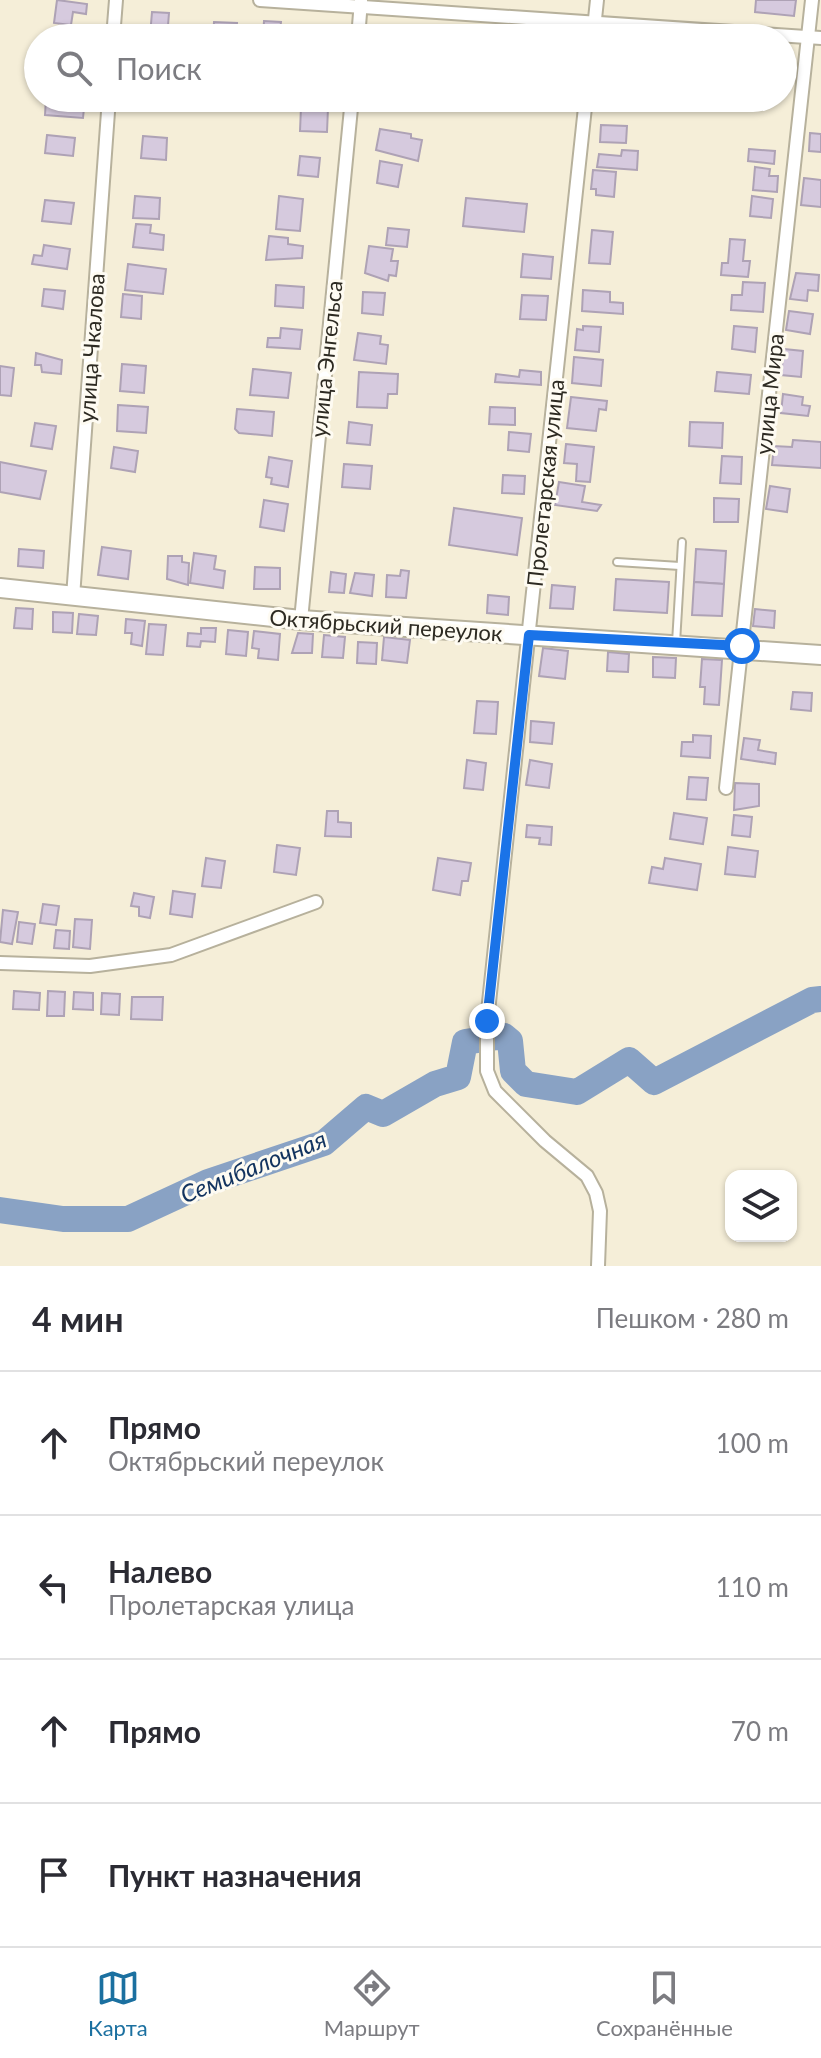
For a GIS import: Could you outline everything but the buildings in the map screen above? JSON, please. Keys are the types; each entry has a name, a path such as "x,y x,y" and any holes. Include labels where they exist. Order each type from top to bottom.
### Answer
{"street":[{"path":"114,24 116,0"},
{"path":"260,0 361,4 634,24"},
{"path":"595,24 597,0"},
{"name":"улица Мира","path":"726,788 815,38 812,0"},
{"path":"359,24 361,4"},
{"name":"улица Чкалова","path":"73,597 108,112"},
{"name":"улица Энгельса","path":"301,620 351,112"},
{"name":"Пролетарская улица","path":"585,112 487,1021 487,1071 495,1091 545,1141 587,1176 596,1193 600,1211 598,1266"},
{"name":"Октябрьский переулок","path":"0,588 301,620 742,646 821,655"},
{"path":"0,963 90,966 171,955 316,902"}],"lane":[{"path":"676,643 682,542"},
{"path":"617,562 680,566"}],"waterway":[{"name":"Семибалочная","path":"0,1210 63,1219 128,1219 208,1182 324,1143 366,1107 383,1114 435,1084 458,1077 465,1042 504,1036 510,1041 513,1071 526,1084 577,1092 629,1060 654,1082 812,1000 821,999"}],"route":[{"path":"487,1021 529,635 742,646"}]}
